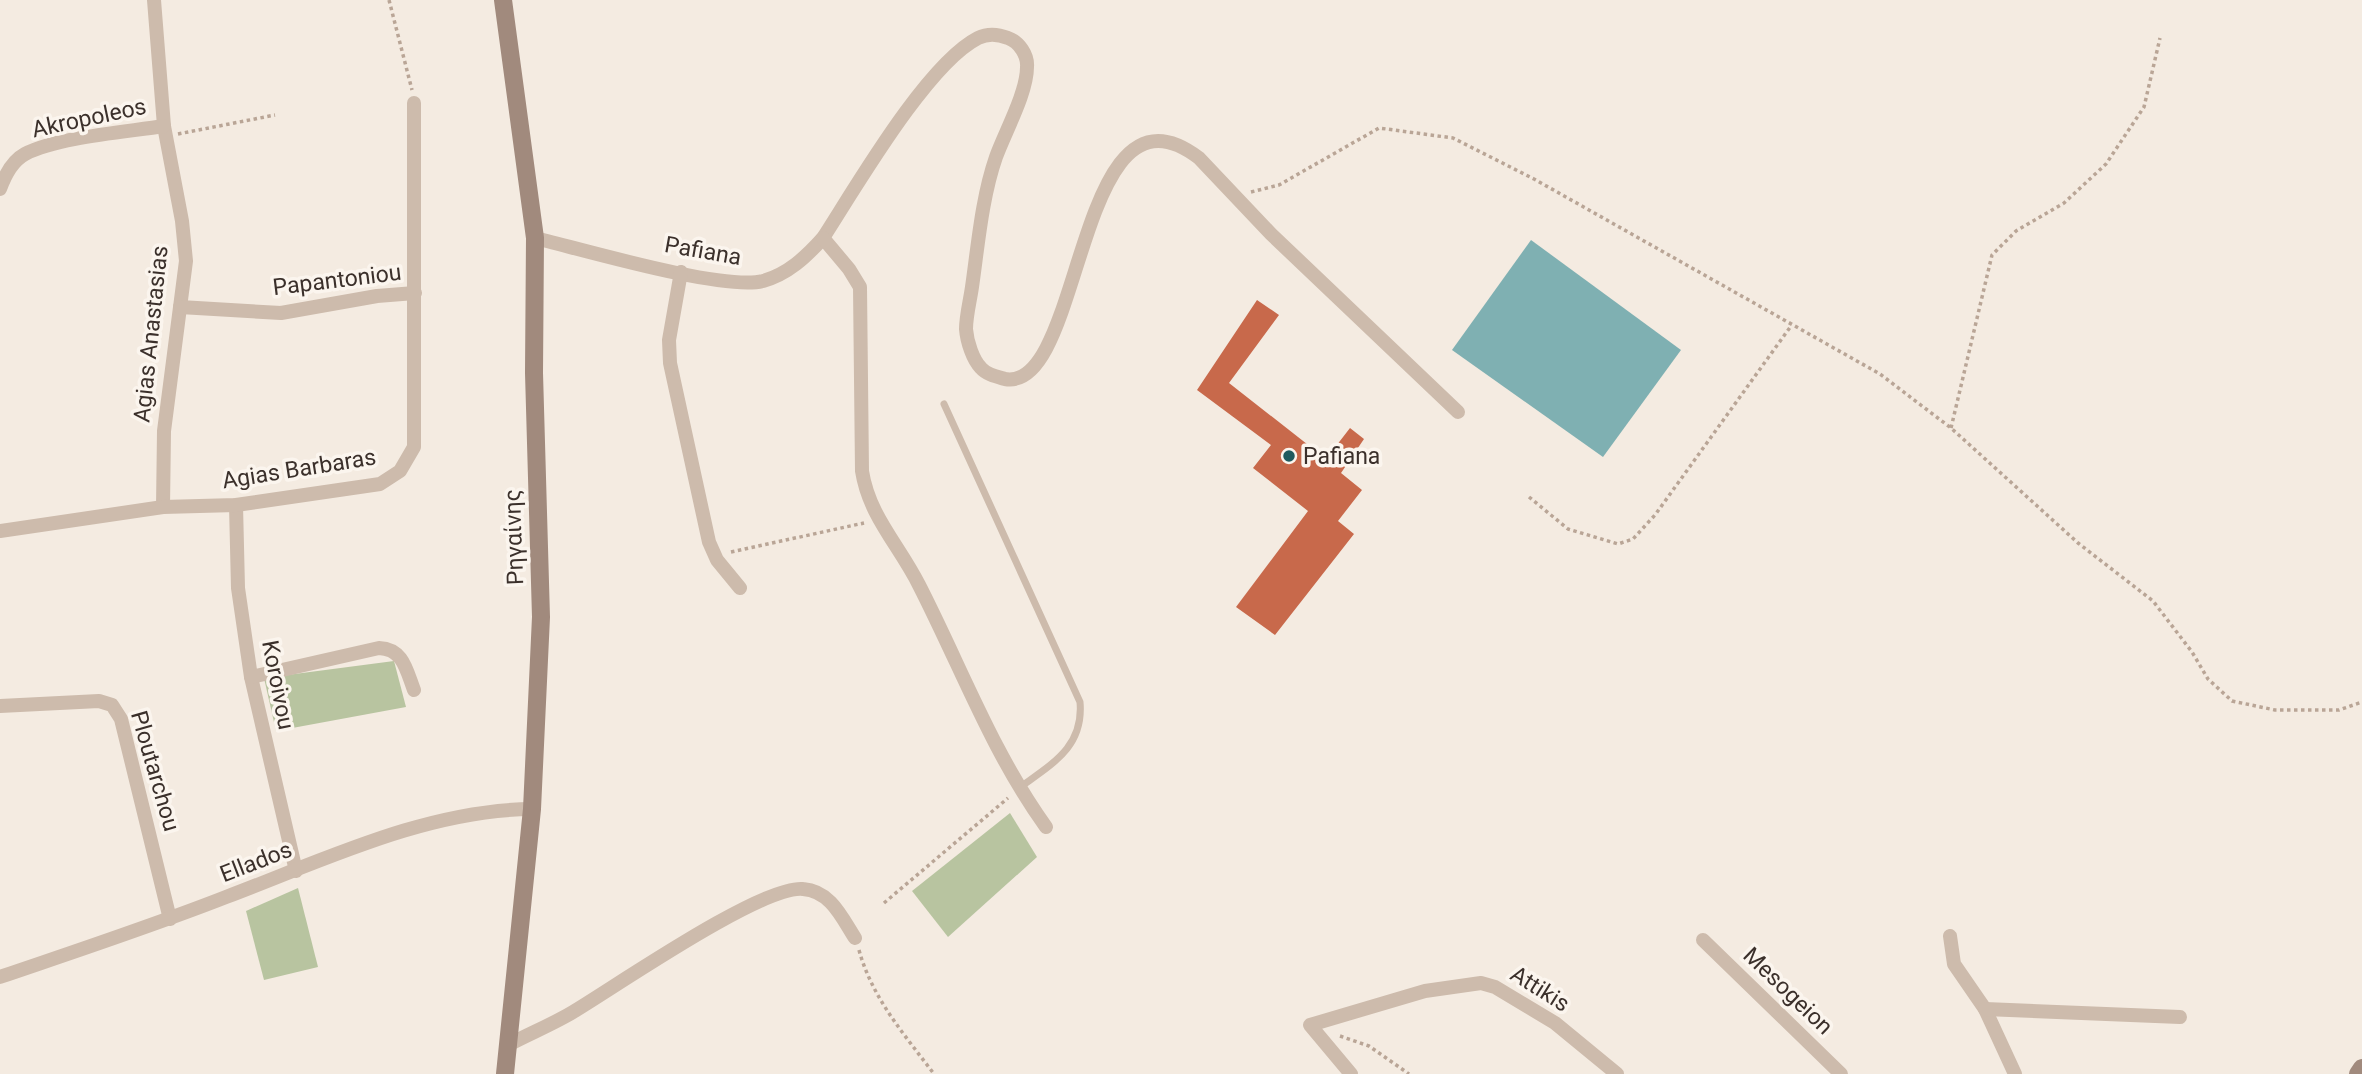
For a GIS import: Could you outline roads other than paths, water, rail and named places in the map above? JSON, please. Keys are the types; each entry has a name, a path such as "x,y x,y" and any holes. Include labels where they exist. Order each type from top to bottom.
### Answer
{"street":[{"name":"Agias Anastasias","path":"154,0 165,131 182,220 186,261 164,431 163,507"},
{"name":"Ρηγαίνης","path":"503,0 535,238 534,373 541,617 532,809 505,1074"},
{"name":"Pafiana","path":"535,238 681,272 737,282 759,282 792,268 822,238 900,121 949,60 972,41 990,34 1013,40 1026,56 1027,68 995,160 966,329 970,348 982,369 996,377 1014,380 1027,374 1042,359 1055,331 1083,243 1114,175 1130,153 1156,142 1186,148 1350,311 1458,412"},
{"name":"Agias Barbaras","path":"0,531 163,507 236,505 380,484 400,471 414,447 414,103"},
{"name":"Akropoleos","path":"0,189 5,175 24,155 48,146 165,131"},
{"path":"822,238 849,269 860,287 862,471 865,492 878,520 913,573 973,702 1019,789 1046,827"},
{"path":"681,272 668,352 709,542 740,588"},
{"name":"Papantoniou","path":"180,307 281,313 377,296 415,293"},
{"name":"Koroivou","path":"236,505 238,588 251,677 296,871"},
{"path":"251,677 379,648 391,649 401,657 414,690"},
{"name":"Ploutarchou","path":"0,706 99,701 112,705 121,719 170,919"},
{"name":"Ellados","path":"0,977 170,919 362,844 496,810 532,809"},
{"path":"510,1044 571,1014 727,918 790,890 803,889 829,899 855,938"},
{"path":"1950,936 1954,964 1985,1009 2015,1074"},
{"name":"Mesogeion","path":"1703,940 1841,1074"},
{"name":"Attikis","path":"1351,1074 1310,1025 1425,991 1463,984 1495,987 1556,1023 1618,1074"},
{"path":"1985,1009 2180,1017"},
{"path":"2358,1074 2362,1068"}],"lane":[{"path":"944,404 1080,702 1079,732 1051,765 1019,789"}],"water":[{"path":"1531,240 1681,350 1603,457 1452,350"}],"place":[{"name":"Pafiana","path":"1289,456"}]}
